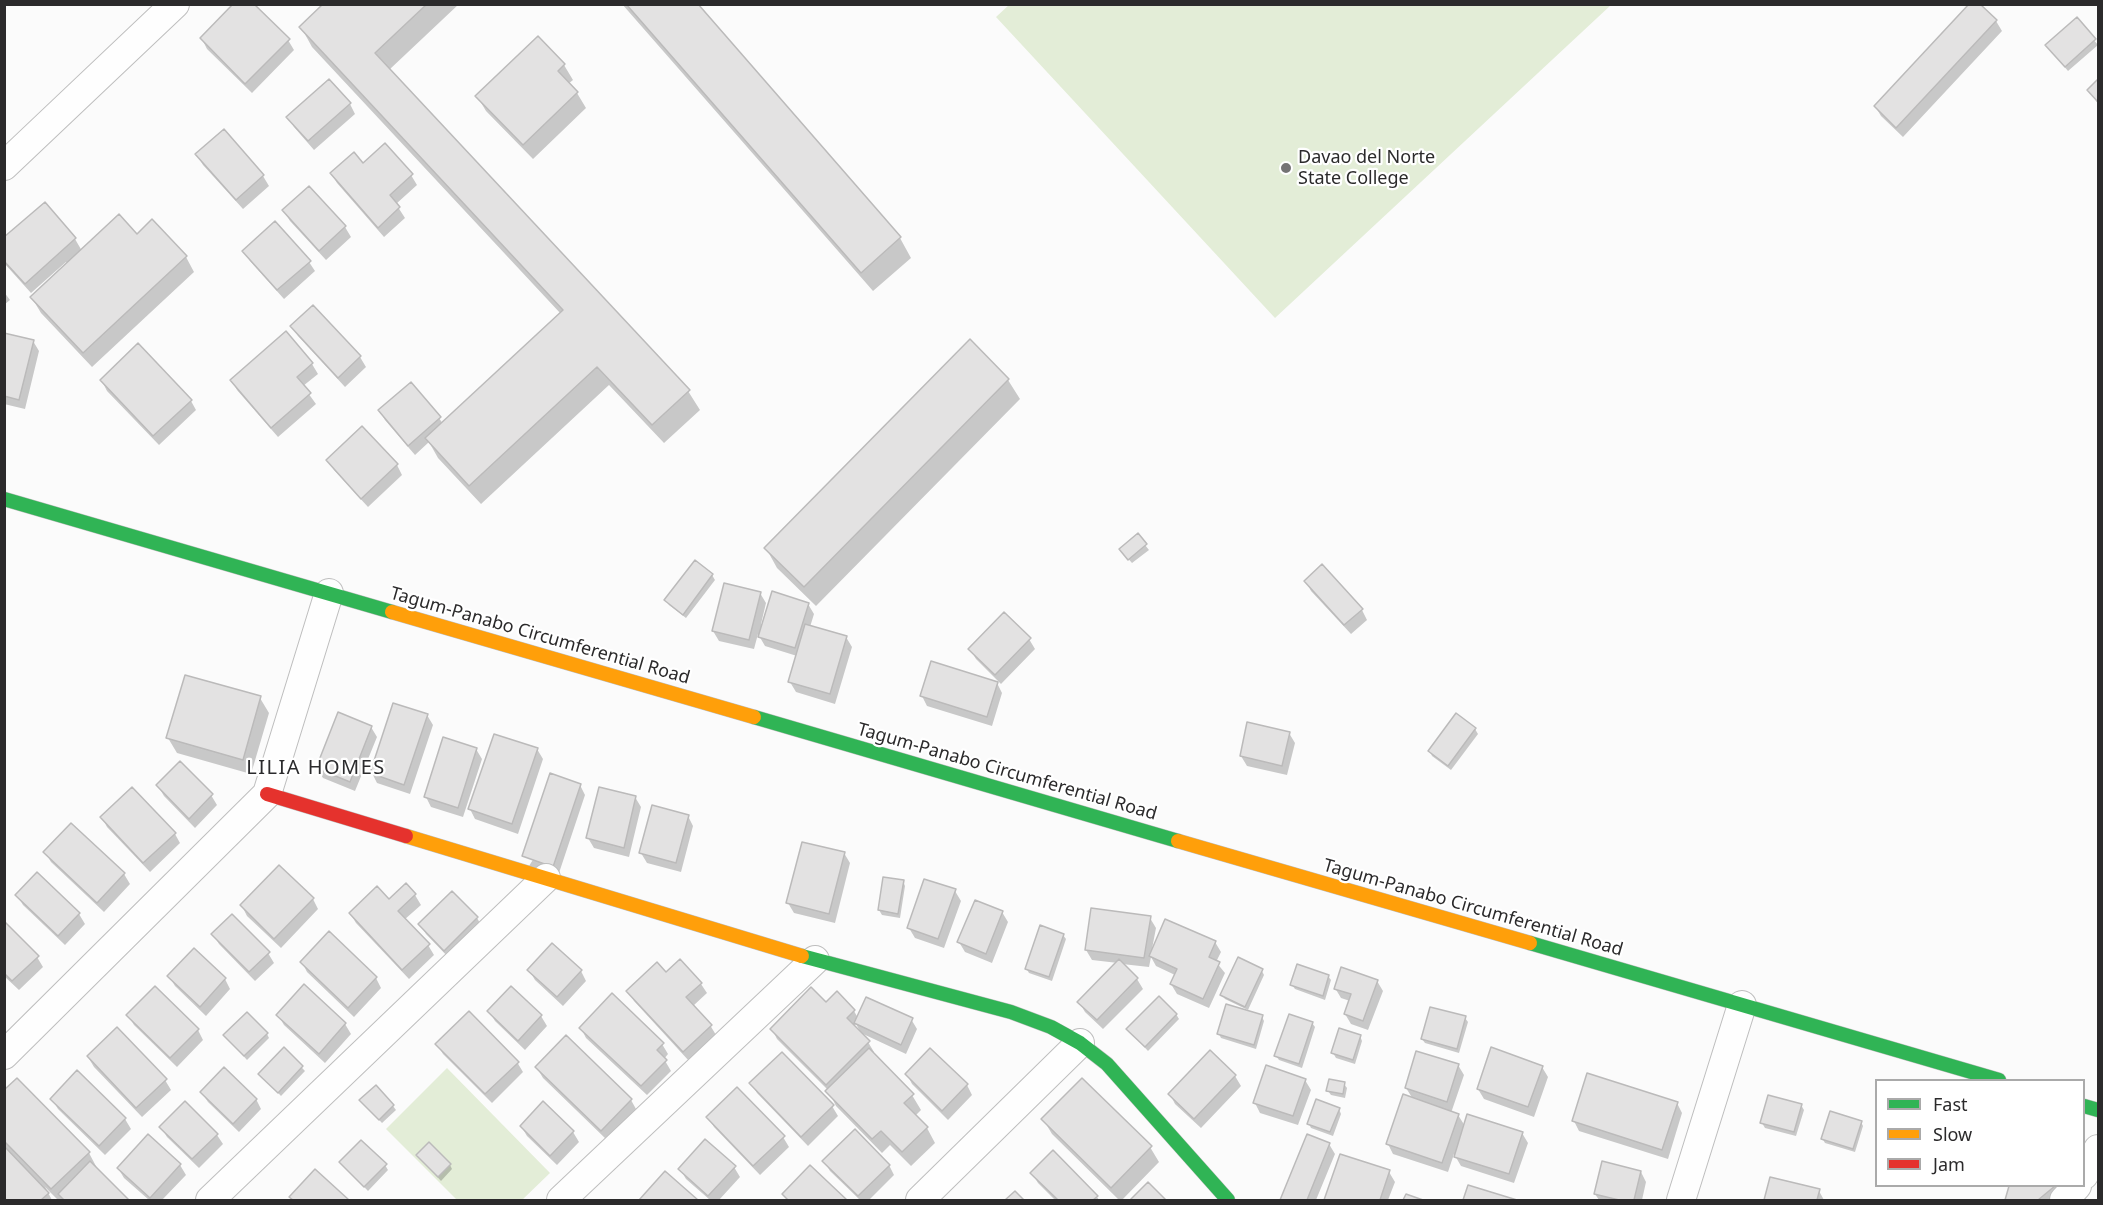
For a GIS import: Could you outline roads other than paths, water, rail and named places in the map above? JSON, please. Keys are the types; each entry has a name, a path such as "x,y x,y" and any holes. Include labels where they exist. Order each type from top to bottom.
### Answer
{"main road":[{"name":"Tagum-Panabo Circumferential Road","path":"4,499 1996,1079"},
{"path":"267,794 815,960 1011,1012 1051,1027 1080,1043 1107,1064 1228,1200"}],"street":[{"path":"4,166 176,4"},
{"path":"4,1055 267,794 329,593"},
{"path":"210,1200 546,878"},
{"path":"561,1200 815,960"},
{"path":"1681,1200 1742,1005"},
{"path":"920,1200 1080,1043"},
{"path":"2085,1173 2098,1149"},
{"path":"2064,1200 2075,1187"}],"place":[{"name":"Davao del Norte State College","path":"1286,168"}],"district":[{"name":"LILIA HOMES","path":"316,768"}]}
